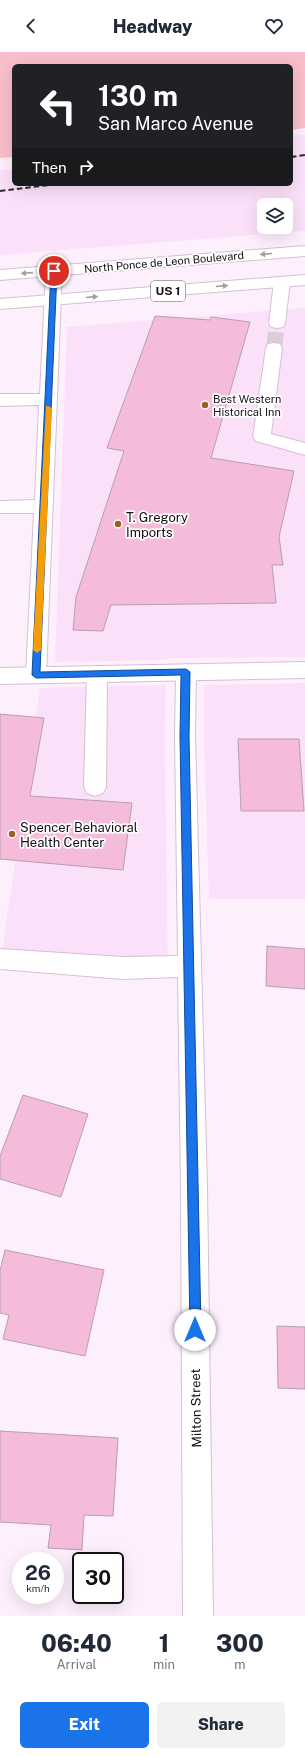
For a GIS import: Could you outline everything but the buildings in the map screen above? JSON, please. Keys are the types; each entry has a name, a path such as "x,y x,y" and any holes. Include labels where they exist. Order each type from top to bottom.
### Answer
{"main road":[{"name":"North Ponce de Leon Boulevard","path":"0,275 305,251"},
{"path":"36,675 54,271"},
{"name":"US 1","path":"0,304 305,280"},
{"path":"277,323 282,282"},
{"path":"274,348 262,437 305,449"},
{"path":"0,400 49,399"},
{"path":"0,507 44,506"},
{"path":"0,676 305,670"},
{"name":"Milton Street","path":"186,672 184,736 194,1187 198,1616"},
{"path":"96,787 97,674"},
{"path":"0,959 123,968 190,966"}],"shaded area":[{"path":"0,52 305,52 305,128 293,130 293,64 12,64 12,157 0,158"},
{"path":"305,135 305,231 293,232 293,198 257,198 257,234 267,234 0,255 0,170 12,169 12,186 293,186 293,136"},
{"path":"305,308 305,657 168,658 167,660 55,662 67,327"},
{"path":"305,683 305,899 209,899 204,737 204,685"},
{"path":"166,685 165,735 168,977 0,966 40,688"}],"tunnel":[{"path":"274,348 277,323"}],"railway":[{"path":"293,157 305,155"},
{"path":"0,191 41,186"}],"slow traffic":[{"path":"37,650 48,408"}],"place":[{"name":"Best Western Historical Inn","path":"205,405"},
{"name":"T. Gregory Imports","path":"118,524"},
{"name":"Spencer Behavioral Health Center","path":"12,834"}],"route":[{"path":"54,271 36,675 186,672 184,736 190,966 195,1330"}]}
